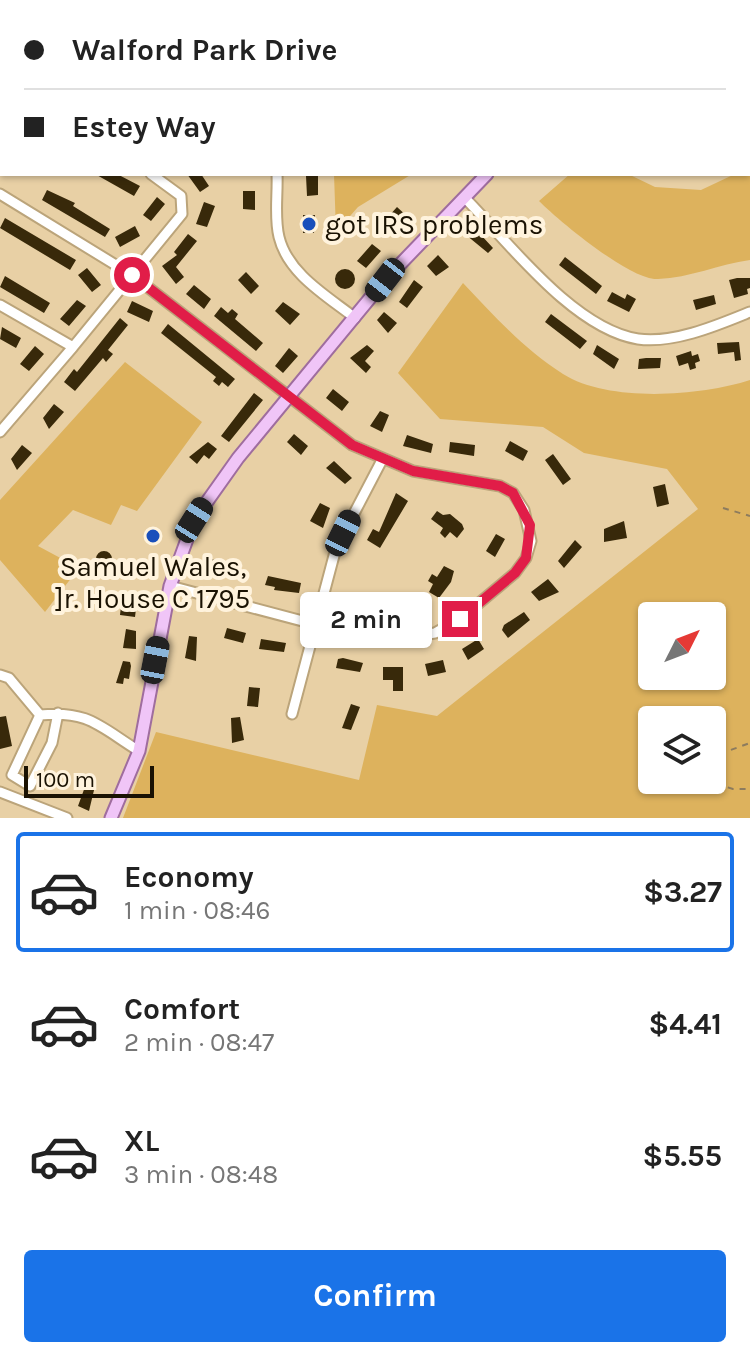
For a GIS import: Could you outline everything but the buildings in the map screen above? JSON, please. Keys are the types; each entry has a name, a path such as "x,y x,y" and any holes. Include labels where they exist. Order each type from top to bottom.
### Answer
{"main road":[{"path":"111,818 139,751 170,586 194,520 220,481 415,246 485,176"}],"street":[{"path":"0,432 178,221 183,209 177,191 154,176"},
{"path":"277,176 279,237 286,254 308,281 355,318"},
{"path":"0,194 132,275 352,445 382,460 441,478 500,486 513,493 530,525 526,558 515,573 460,619 435,633 388,640 170,586"},
{"path":"465,198 563,298 622,335 642,340 670,337 750,312"},
{"path":"0,305 73,347"},
{"path":"292,714 336,548 382,460"},
{"path":"0,675 9,678 40,715"},
{"path":"40,715 12,775 30,786 52,743 58,713"},
{"path":"40,715 72,713 139,751"},
{"path":"0,792 67,818"}],"path":[{"path":"723,508 750,516"},
{"path":"726,752 750,743"},
{"path":"726,787 750,789"}],"shaded area":[{"path":"334,176 409,176 358,207 336,232"},
{"path":"568,176 632,176 655,187 701,190 731,176 750,176 750,260 658,279 646,277 614,260 578,235 539,201"},
{"path":"463,283 536,354 563,374 582,383 629,393 655,394 707,390 750,380 750,818 123,818 156,732 359,780 377,705 437,716 698,509 667,469 584,453 543,427 440,419 398,373"},
{"path":"125,362 202,422 137,511 121,505 111,525 73,510 38,546 79,568 45,612 0,560 0,500"}],"place":[{"name":"got IRS problems","path":"309,224"},
{"name":"Samuel Wales, ]r. House C 1795","path":"153,536"}],"route":[{"path":"132,275 352,445 413,471 500,486 513,493 530,525 531,541 526,558 515,573 460,619"}]}
